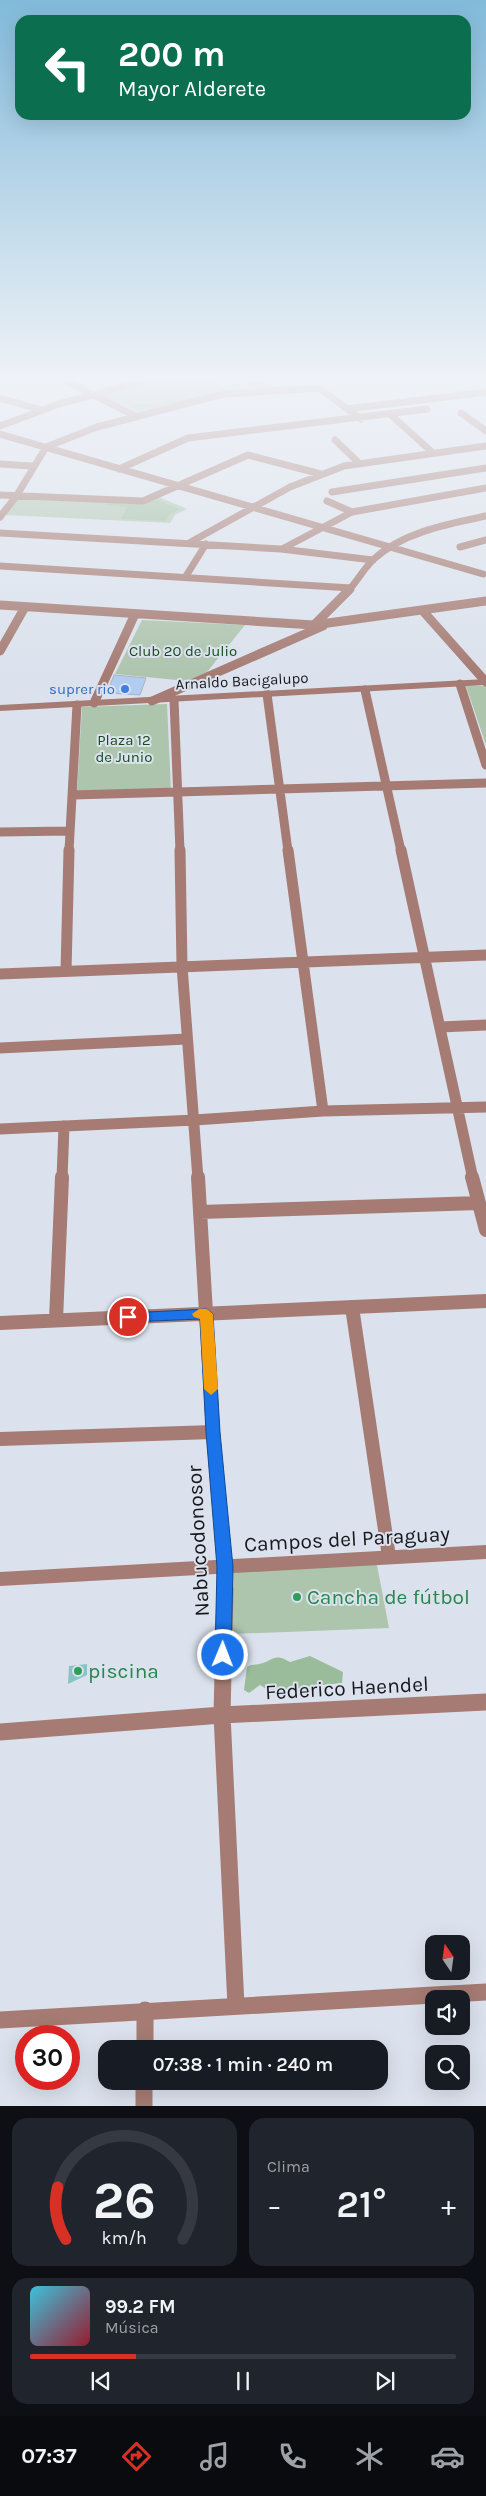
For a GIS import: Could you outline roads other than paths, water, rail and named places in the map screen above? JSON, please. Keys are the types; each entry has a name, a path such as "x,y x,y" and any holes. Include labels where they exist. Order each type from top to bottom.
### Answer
{"street":[{"path":"0,517 17,496 25,479"},
{"path":"153,479 484,574"},
{"path":"0,495 129,502 146,500 194,479"},
{"path":"188,543 290,487 308,479"},
{"path":"332,492 414,479"},
{"path":"282,549 352,512 486,488"},
{"path":"327,501 352,512"},
{"path":"314,625 350,588 373,560 389,548 436,527 486,516"},
{"path":"0,533 282,549 373,560"},
{"path":"460,547 486,540"},
{"path":"186,576 206,544"},
{"path":"0,566 186,576 350,588"},
{"path":"0,605 324,625 486,601"},
{"path":"0,651 25,607"},
{"path":"422,610 486,682"},
{"path":"94,703 135,614"},
{"path":"152,701 318,630 324,625"},
{"name":"Arnaldo Bacigalupo","path":"0,708 365,690 486,682"},
{"path":"460,684 486,765"},
{"path":"365,690 459,1108 468,1157 486,1230"},
{"path":"267,694 322,1111"},
{"name":"Nabucodonosor","path":"174,700 179,793 182,966 195,1120 213,1432 225,1567 222,1715 236,2006"},
{"path":"66,971 69,830 73,795 77,705"},
{"path":"73,795 486,783"},
{"path":"0,832 69,830"},
{"path":"0,974 486,955"},
{"path":"440,1027 486,1025"},
{"path":"0,1048 187,1039"},
{"path":"0,1129 195,1120 322,1111 486,1107"},
{"path":"56,1320 64,1126"},
{"path":"200,1212 479,1203"},
{"path":"0,1323 486,1302"},
{"path":"352,1307 389,1557"},
{"path":"0,1439 213,1432"},
{"name":"Campos del Paraguay","path":"0,1579 486,1552"},
{"name":"Federico Haendel","path":"0,1732 222,1715 486,1702"},
{"path":"0,2020 145,2010 486,1992"},
{"path":"145,2010 145,2040"},
{"path":"144,2090 144,2106"}],"place":[{"name":"suprer rio","path":"125,689"},
{"name":"Cancha de fútbol","path":"297,1597"},
{"name":"piscina","path":"78,1671"}],"park label":[{"name":"Club 20 de Julio","path":"183,651"},
{"name":"Plaza 12 de Junio","path":"124,748"}]}
